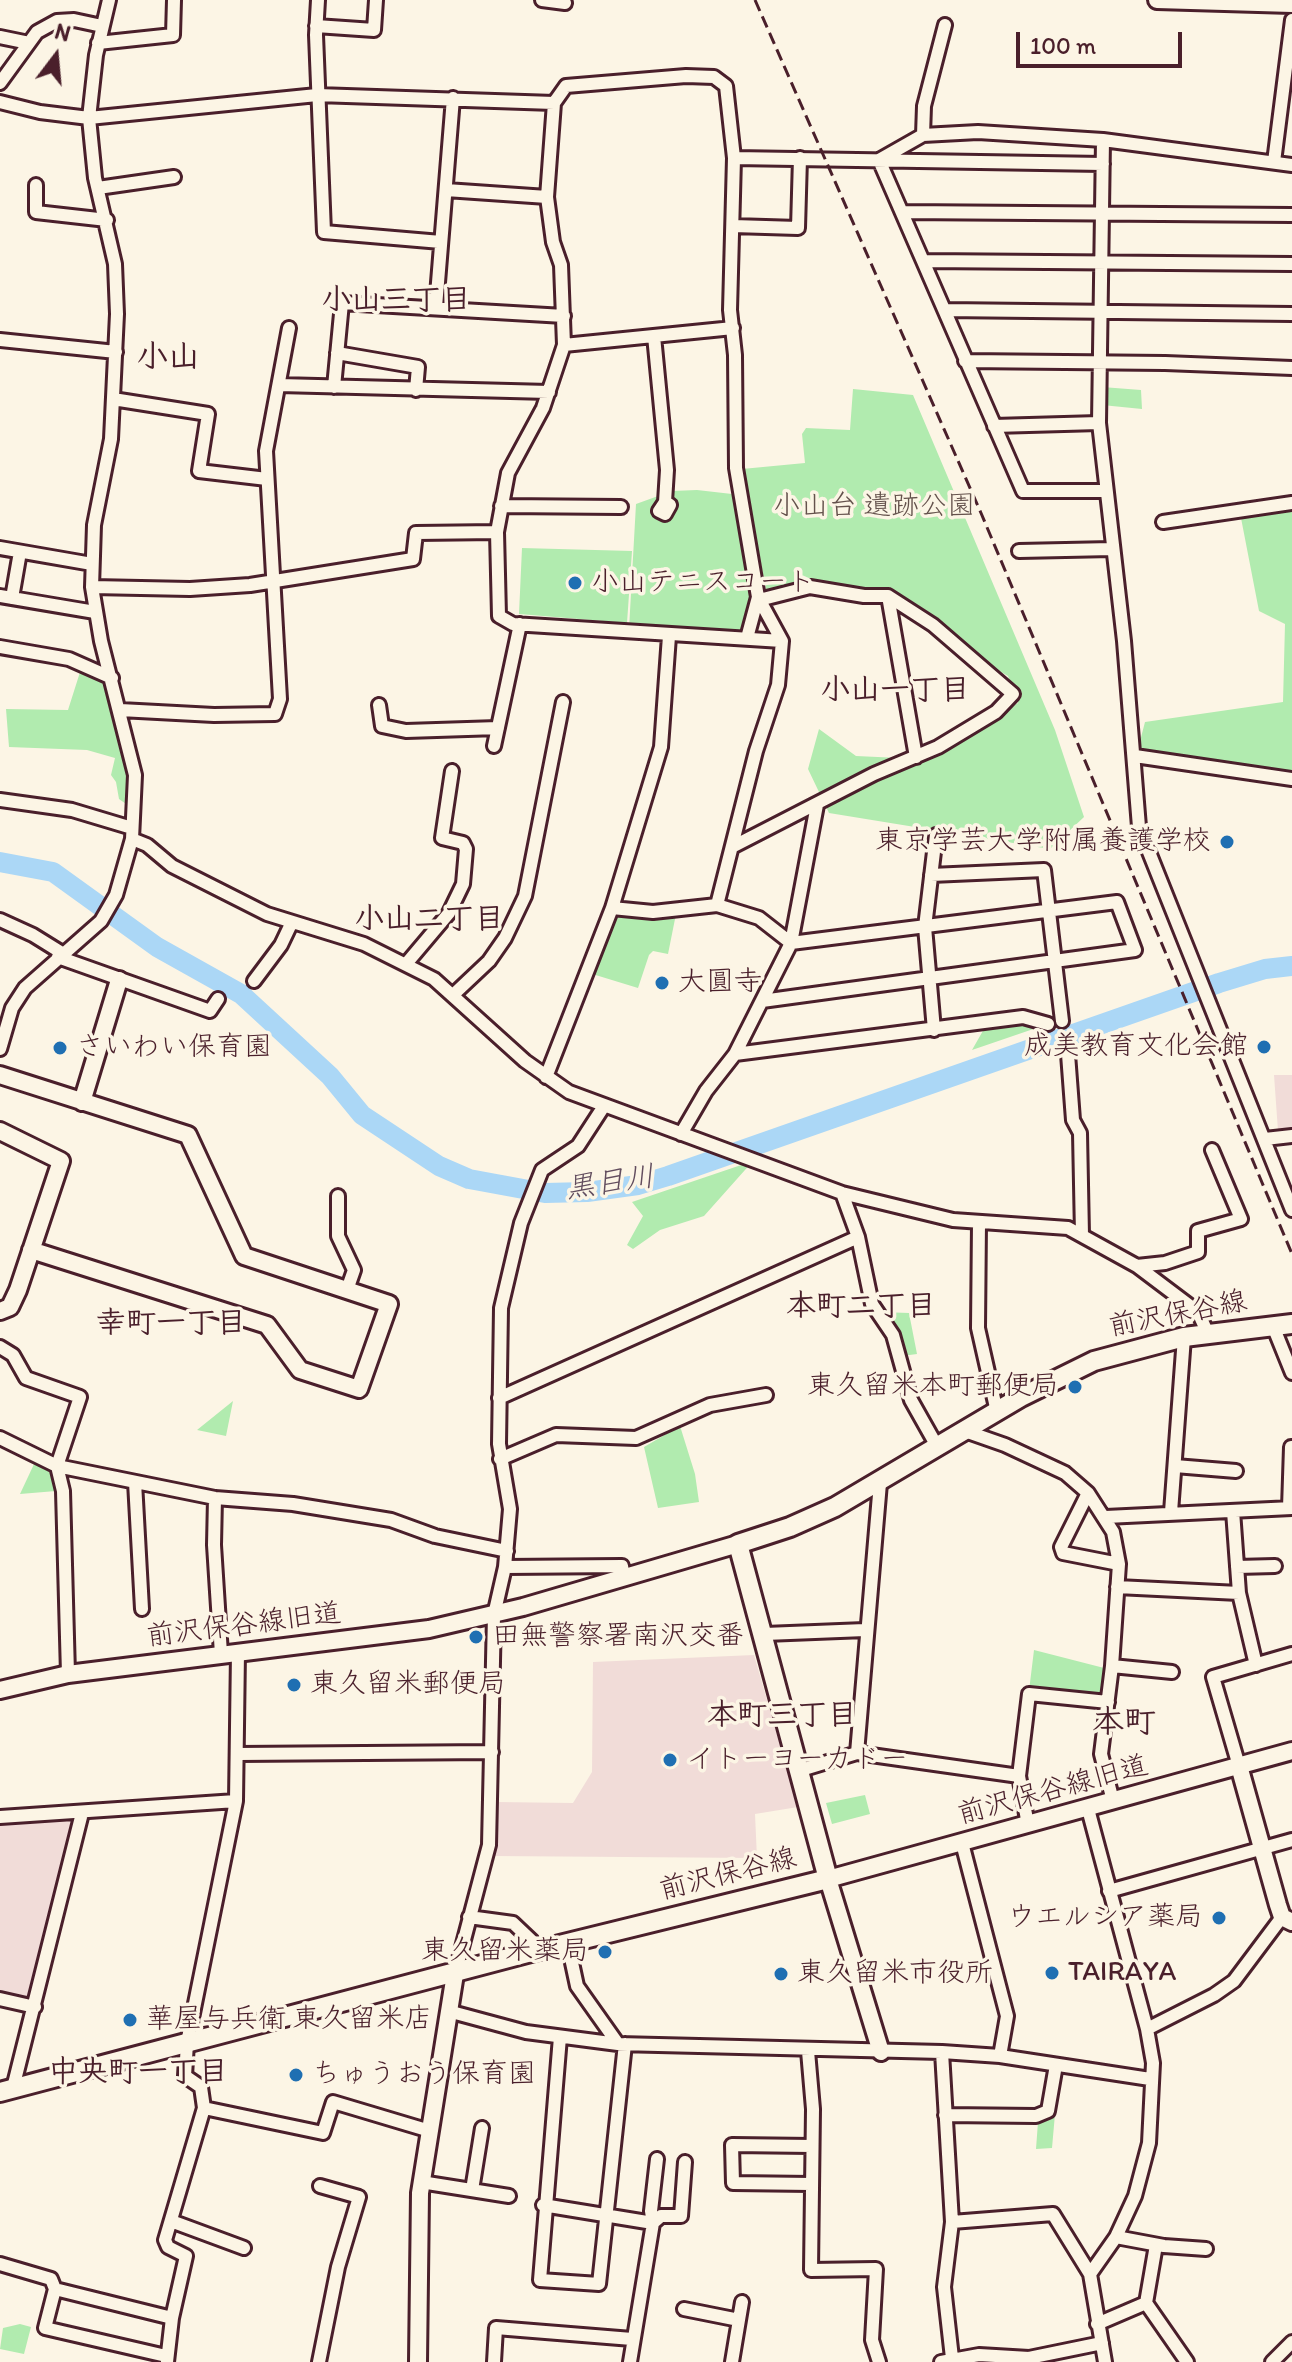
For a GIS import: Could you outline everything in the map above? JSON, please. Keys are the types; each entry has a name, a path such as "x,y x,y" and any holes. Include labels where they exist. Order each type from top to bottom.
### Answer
{"main road":[{"name":"前沢保谷線","path":"7,2090 535,1951 828,1879 765,1634 738,1544 790,1527 880,1483 1046,1383 1094,1361 1184,1337 1282,1325"}],"street":[{"path":"0,1049 12,1008 25,988 103,919 114,898 132,833 135,775 95,612 92,587 94,525 111,439 116,352 117,287 107,220 98,188 89,118 98,43 109,0"},
{"path":"98,43 173,35 174,0"},
{"path":"318,0 317,95 324,232 441,242"},
{"path":"316,26 374,30 376,0"},
{"path":"542,0 565,3"},
{"path":"1157,0 1292,4"},
{"path":"0,83 37,32 57,21 74,20 102,26"},
{"path":"1274,162 1292,20"},
{"path":"923,135 924,106 945,25"},
{"path":"0,37 29,43"},
{"path":"717,905 756,751 782,670 782,641 758,598 736,468 734,158 726,86 714,77 566,86 554,103 547,197 553,242 561,265 564,345 549,392 508,473 497,532 499,616 506,623 782,641"},
{"path":"0,102 69,118 317,95 554,103"},
{"path":"436,307 453,98"},
{"path":"879,160 923,135 1032,133 1292,165"},
{"path":"1103,140 1099,423 1141,835 1291,1204"},
{"path":"734,158 1103,164"},
{"path":"733,226 798,228 800,158"},
{"path":"879,160 1023,491 1105,491"},
{"path":"98,188 174,177"},
{"path":"36,185 36,212 107,220"},
{"path":"446,190 547,197"},
{"path":"902,212 1292,215"},
{"path":"924,261 1292,264"},
{"path":"334,387 342,303 564,316"},
{"path":"945,310 1292,314"},
{"path":"120,710 214,715 275,714 280,699 267,431 289,328"},
{"path":"564,345 733,328"},
{"path":"654,336 667,470 665,502"},
{"path":"0,340 116,352"},
{"path":"337,353 418,367 416,390"},
{"path":"965,361 1100,361 1292,368"},
{"path":"279,385 549,392"},
{"path":"113,399 208,414 199,471 267,479"},
{"path":"994,426 1099,423"},
{"path":"1163,522 1292,503"},
{"path":"501,506 621,507"},
{"path":"92,587 204,589 273,580 413,559 416,533 497,532"},
{"path":"0,548 92,564"},
{"path":"1019,551 1112,549"},
{"path":"20,552 6,597 95,612"},
{"path":"732,847 874,774 916,757 996,712 1013,694 933,625 888,596 864,596 810,587 758,598"},
{"path":"888,596 916,757"},
{"path":"747,638 758,598"},
{"path":"494,746 520,624"},
{"path":"546,1077 612,908 661,747 669,636"},
{"path":"0,647 69,659 112,678"},
{"path":"454,994 489,961 517,918 525,896 563,702"},
{"path":"379,705 382,726 498,728"},
{"path":"1135,756 1292,779"},
{"path":"406,964 449,913 463,884 466,849 463,843 442,838 452,771"},
{"path":"0,800 72,810 132,833 172,866 291,924 346,937 406,964 454,994 546,1077 569,1092 842,1193 979,1223 1068,1228 1137,1266 1198,1312 1208,1334"},
{"path":"681,1134 706,1091 735,1054 791,943 817,805"},
{"path":"934,1030 925,927 936,835"},
{"path":"931,875 1044,870 1062,1021"},
{"path":"612,908 653,912 717,905 759,918 791,943 1117,902 1135,950 762,1001"},
{"path":"0,920 33,935 60,955 119,980 210,1011 218,999"},
{"path":"254,981 281,945 291,924"},
{"path":"82,1102 119,980"},
{"path":"735,1054 1023,1017 1048,1024"},
{"path":"1068,1054 1073,1120 1080,1133 1082,1235"},
{"path":"0,1075 188,1135 244,1256 389,1304 359,1389 300,1370 267,1325 31,1250"},
{"path":"418,2362 421,2182 455,1974 488,1856 494,1615 505,1567 510,1509 500,1459 501,1308 527,1207 542,1170 578,1146 604,1106"},
{"path":"0,1131 61,1161 10,1307 0,1311"},
{"path":"1265,1139 1292,1136"},
{"path":"1137,1266 1165,1263 1198,1252 1198,1231 1241,1219 1212,1150"},
{"path":"842,1193 858,1237 872,1304 893,1335 911,1400 938,1448"},
{"path":"338,1196 338,1236 354,1270 347,1290"},
{"path":"979,1223 977,1318 997,1412"},
{"path":"499,1398 858,1237"},
{"path":"1282,1325 1292,1373"},
{"path":"1171,1512 1184,1337"},
{"path":"0,1347 13,1355 26,1378 80,1397 57,1466 63,1491 68,1674"},
{"path":"500,1459 556,1435 636,1438 710,1405 766,1395"},
{"path":"965,1431 1065,1473 1088,1493 1106,1517 1119,1549 1112,1666 1101,1754 1113,1801"},
{"path":"0,1438 57,1466 215,1498 293,1504 391,1520 435,1536 507,1551"},
{"path":"1106,1517 1290,1508 1291,1447"},
{"path":"1175,1466 1236,1471"},
{"path":"135,1482 142,1609"},
{"path":"857,1753 865,1630 880,1483"},
{"path":"1088,1493 1061,1547 1063,1553 1119,1564"},
{"path":"0,2264 51,2279 55,2289 45,2328 166,2359 186,2256 168,2247 165,2240 204,2108 201,2087 185,2076 187,2043 236,1801 238,1754 230,1653 214,1545 215,1498"},
{"path":"1233,1511 1239,1593 1256,1665"},
{"name":"前沢保谷線旧道","path":"0,1690 68,1674 429,1629 494,1615 738,1544"},
{"path":"505,1567 622,1566 624,1577"},
{"path":"1237,1567 1275,1566"},
{"path":"1117,1587 1239,1593"},
{"path":"765,1634 865,1630"},
{"path":"1147,2029 1214,1995 1234,1981 1287,1920 1213,1677 1292,1654"},
{"path":"1112,1666 1172,1672"},
{"path":"1028,1825 1019,1776 1029,1694 1108,1702"},
{"name":"前沢保谷線旧道","path":"828,1879 1292,1751"},
{"path":"238,1754 492,1752"},
{"path":"801,1770 857,1753 1019,1776"},
{"path":"0,1817 236,1801"},
{"path":"1088,1809 1147,2029 1153,2063 1146,2162 1135,2196 1116,2237 1090,2274"},
{"path":"7,2090 35,2007 82,1813"},
{"path":"1109,1891 1292,1840"},
{"path":"962,1843 1007,2016 1000,2056"},
{"path":"828,1879 881,2052"},
{"path":"469,1917 513,1923 532,1941 535,1951"},
{"path":"560,2037 543,2205 540,2280 599,2284 608,2213 621,2044 577,1986 568,1944"},
{"path":"0,1999 35,2007"},
{"path":"448,2011 506,2028 621,2044 942,2052 1000,2056 1150,2079"},
{"path":"808,2051 812,2146 811,2270 876,2269 872,2340 879,2362"},
{"path":"942,2052 952,2222 944,2287 946,2360 979,2355 1029,2358 1102,2343"},
{"path":"945,2115 1036,2116 1048,2111 1056,2065"},
{"path":"204,2108 323,2133 333,2102 430,2131"},
{"path":"472,2190 482,2128"},
{"path":"811,2184 733,2183 732,2145 812,2146"},
{"path":"630,2362 653,2223 651,2211 657,2159"},
{"path":"653,2223 661,2216 681,2216 685,2162"},
{"path":"421,2182 509,2196"},
{"path":"319,2362 338,2267 359,2197 320,2186"},
{"path":"543,2205 608,2213 653,2223"},
{"path":"952,2222 1053,2214 1077,2248 1090,2274 1105,2362"},
{"path":"171,2221 244,2248"},
{"path":"1116,2237 1156,2245 1206,2249"},
{"path":"1156,2245 1146,2303 1187,2362"},
{"path":"55,2289 172,2318"},
{"path":"732,2362 742,2302"},
{"path":"1097,2324 1146,2303"},
{"path":"684,2309 739,2320"},
{"path":"494,2362 496,2328 632,2339"},
{"path":"1272,2362 1292,2342"}],"shaded area":[{"path":"1274,1075 1292,1075 1292,1130 1278,1131"},
{"path":"754,1655 798,1807 755,1814 757,1858 493,1856 496,1802 573,1803 592,1772 593,1662"},
{"path":"72,1818 29,1999 0,1993 0,1823"}],"green space":[{"path":"1102,387 1141,390 1142,409 1102,405"},
{"name":"小山台 遺跡公園","path":"853,389 913,395 1055,730 1084,817 1050,849 829,813 808,769 819,729 856,756 921,759 1018,703 1008,676 973,656 930,613 889,587 869,590 818,580 767,594 742,469 805,463 802,434 806,428 850,430"},
{"path":"672,491 732,494 751,597 745,630 670,632 629,629 636,504"},
{"path":"1292,511 1292,773 1138,749 1145,722 1283,702 1285,624 1259,611 1241,518"},
{"name":"小山テニスコート","path":"522,548 632,551 627,623 519,614"},
{"path":"81,669 110,681 131,776 129,806 119,799 116,782 111,775 115,758 87,750 9,747 6,709 68,710"},
{"path":"614,913 676,914 668,954 653,951 649,955 638,988 589,973"},
{"path":"1023,1017 1048,1024 972,1050 988,1022"},
{"path":"753,1161 704,1216 660,1230 633,1249 627,1245 643,1216 632,1202"},
{"path":"881,1312 909,1313 917,1354 902,1356"},
{"path":"233,1401 226,1436 197,1430"},
{"path":"680,1426 695,1474 699,1502 658,1508 644,1447"},
{"path":"35,1462 48,1468 56,1491 20,1494"},
{"path":"1034,1650 1108,1669 1106,1702 1029,1691"},
{"path":"865,1795 870,1814 832,1824 826,1803"},
{"path":"1055,2114 1052,2148 1036,2149 1038,2122"},
{"path":"20,2324 31,2327 24,2354 0,2349 3,2328"}],"waterway":[{"name":"黒目川","path":"0,862 53,872 157,947 241,994 330,1076 362,1115 439,1166 469,1179 545,1193 587,1192 638,1185 668,1176 1219,983 1265,969 1292,966"}],"railway":[{"path":"755,0 981,513 1292,1254"}],"place":[{"name":"小山テニスコート","path":"575,583"},
{"name":"東京学芸大学附属養護学校","path":"1227,842"},
{"name":"大圓寺","path":"662,983"},
{"name":"成美教育文化会館","path":"1264,1047"},
{"name":"さいわい保育園","path":"60,1048"},
{"name":"東久留米本町郵便局","path":"1075,1387"},
{"name":"田無警察署南沢交番","path":"476,1637"},
{"name":"東久留米郵便局","path":"294,1685"},
{"name":"イトーヨーカドー","path":"670,1760"},
{"name":"ウエルシア薬局","path":"1219,1918"},
{"name":"東久留米薬局","path":"605,1952"},
{"name":"TAIRAYA","path":"1052,1973"},
{"name":"東久留米市役所","path":"781,1974"},
{"name":"華屋与兵衛 東久留米店","path":"130,2020"},
{"name":"ちゅうおう保育園","path":"296,2075"}],"district":[{"name":"小山三丁目","path":"396,301"},
{"name":"小山","path":"168,359"},
{"name":"小山一丁目","path":"895,691"},
{"name":"小山二丁目","path":"429,920"},
{"name":"本町二丁目","path":"861,1307"},
{"name":"幸町一丁目","path":"171,1324"},
{"name":"本町三丁目","path":"782,1716"},
{"name":"本町","path":"1124,1724"},
{"name":"中央町一丁目","path":"138,2073"}]}
